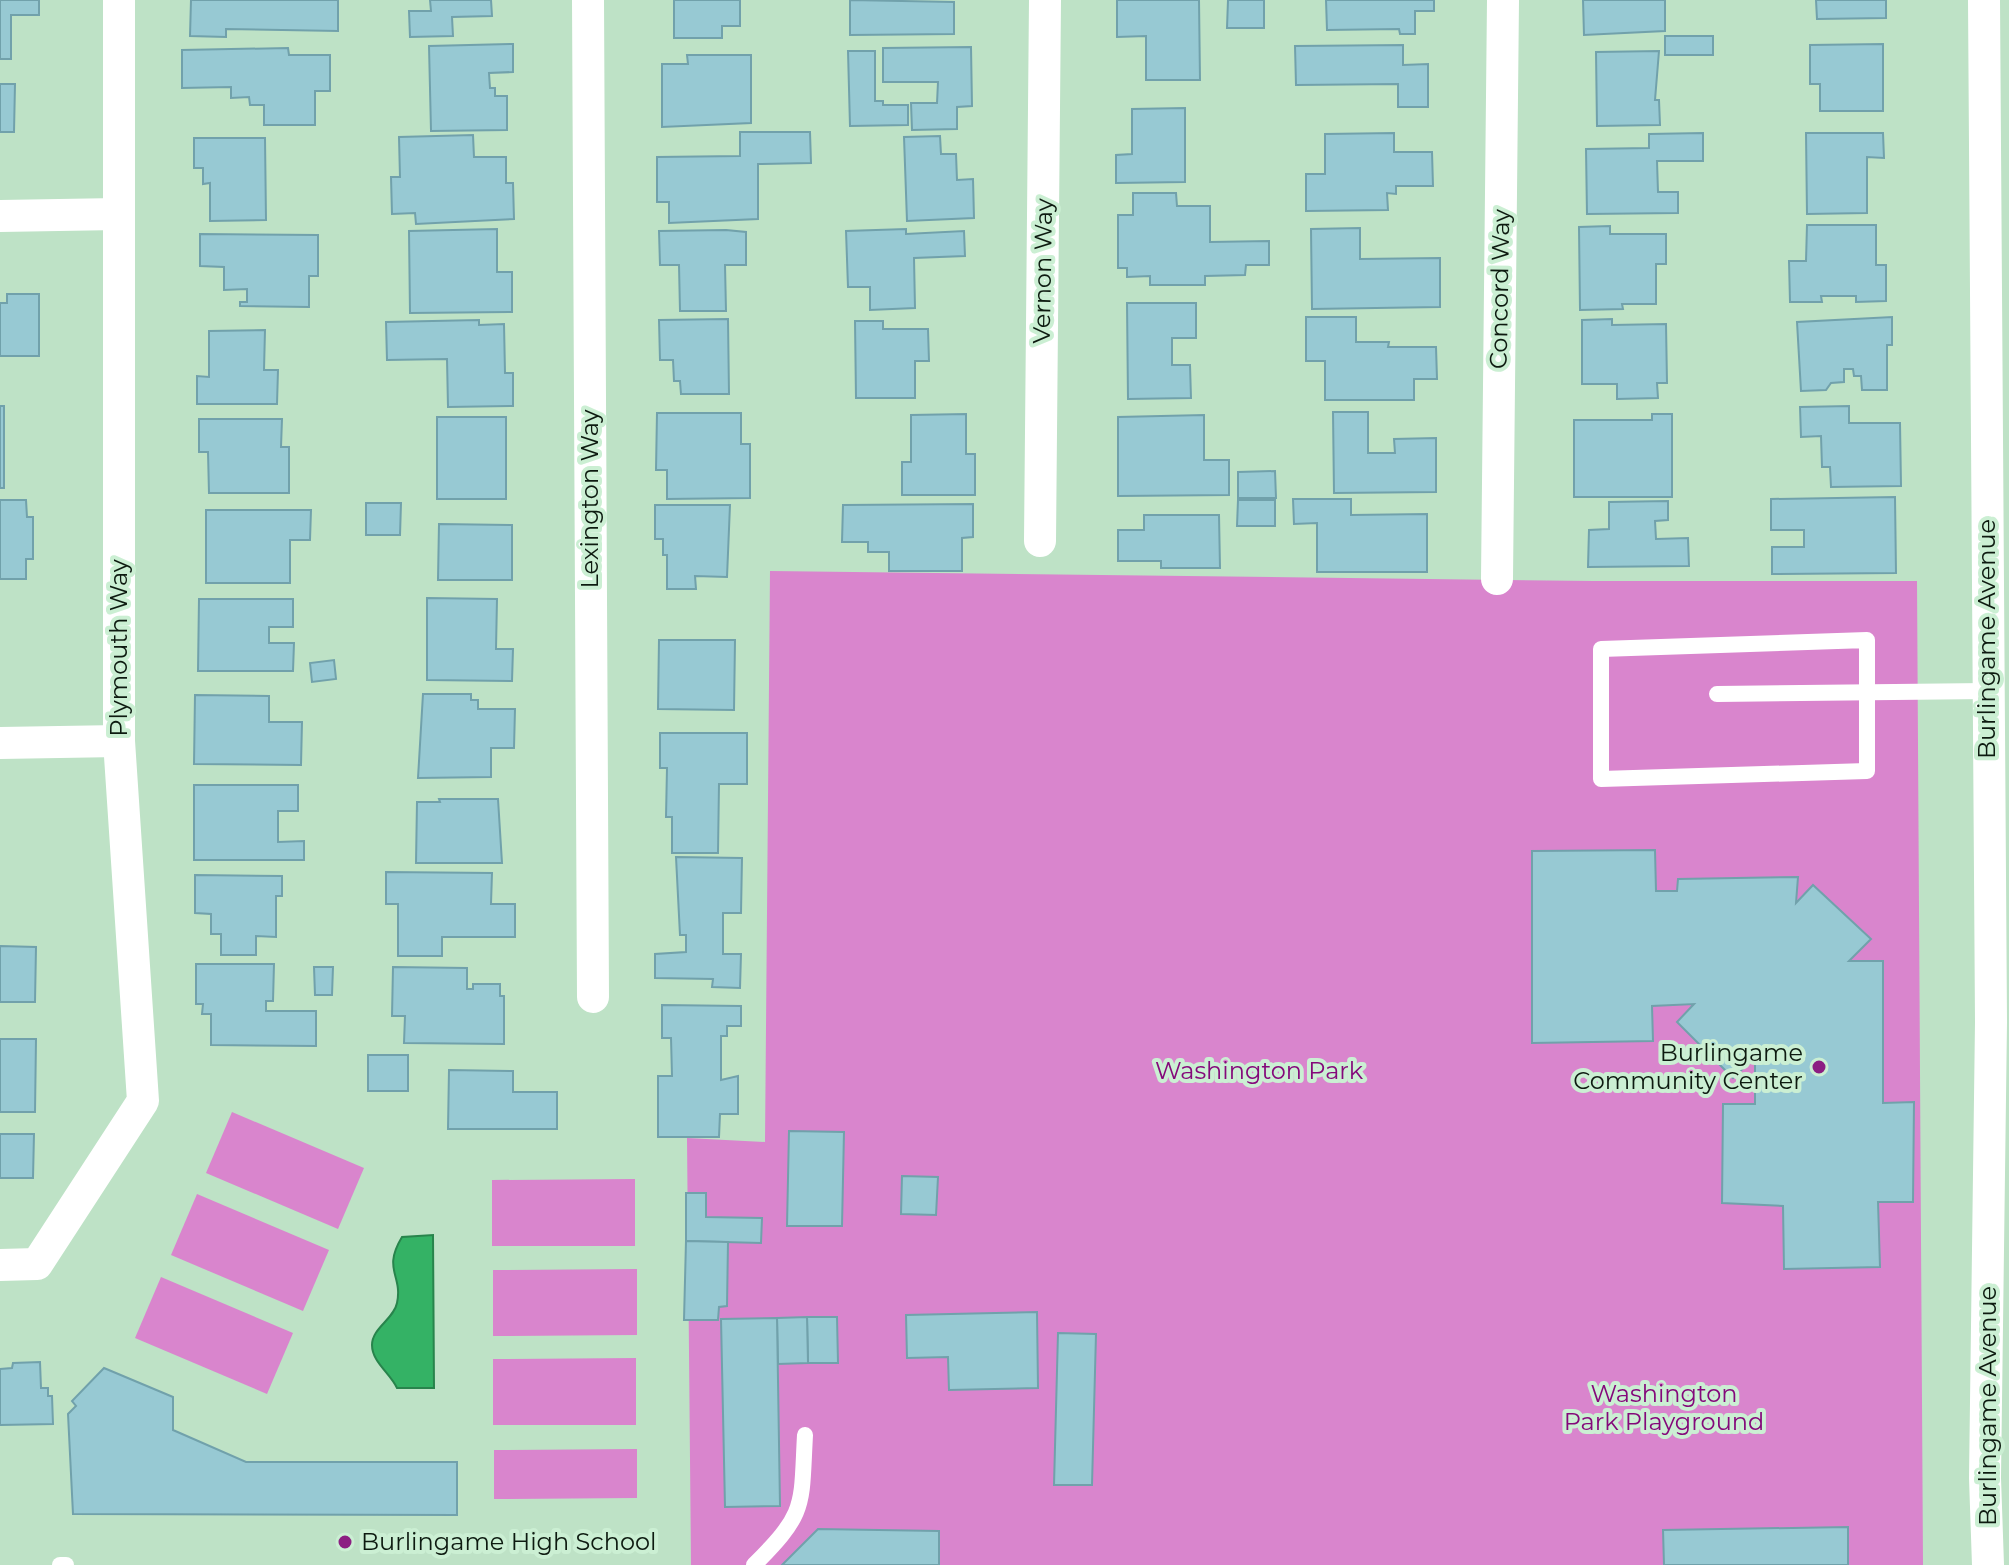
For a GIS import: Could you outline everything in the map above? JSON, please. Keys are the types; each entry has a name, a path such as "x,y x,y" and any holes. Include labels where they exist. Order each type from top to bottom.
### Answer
{"street":[{"name":"Plymouth Way","path":"0,1265 37,1264 143,1101 119,741 119,0"},
{"name":"Lexington Way","path":"588,0 593,997"},
{"name":"Vernon Way","path":"1040,541 1045,0"},
{"name":"Concord Way","path":"1497,579 1503,0"},
{"name":"Burlingame Avenue","path":"1984,0 1998,362 1987,691 2000,1022 1985,1478 1988,1565"},
{"path":"0,216 118,214"},
{"path":"0,743 119,741"}],"lane":[{"path":"1867,640 1866,690 1867,771 1601,779 1601,649 1867,640"},
{"path":"1717,694 1987,691"},
{"path":"754,1565 783,1537 801,1508 805,1435"},
{"path":"60,1565 66,1565"}],"green space":[{"name":"Washington Park","path":"770,571 1593,581 1917,581 1923,1565 691,1565 687,1138 765,1142"},
{"path":"232,1112 364,1168 338,1229 206,1173"},
{"path":"635,1179 635,1246 492,1246 492,1180"},
{"path":"197,1194 329,1250 303,1311 171,1255"},
{"path":"637,1269 637,1335 493,1336 493,1270"},
{"path":"161,1277 293,1333 267,1394 135,1338"},
{"path":"636,1358 636,1425 493,1425 493,1359"},
{"path":"637,1449 637,1498 494,1499 494,1450"}],"shaded area":[{"path":"433,1235 434,1388 397,1388 375,1357 373,1339 397,1303 398,1286 393,1265 402,1237"}],"building":[{"path":"0,0 39,0 39,15 11,15 11,59 0,59"},
{"path":"191,0 338,0 338,31 226,29 226,37 190,36"},
{"path":"430,0 491,0 492,16 452,17 453,36 410,37 409,11 431,11"},
{"path":"674,0 740,0 740,26 722,26 722,38 674,38"},
{"path":"850,0 954,2 954,34 850,35"},
{"path":"1117,0 1199,0 1200,80 1146,80 1146,36 1117,37"},
{"path":"1228,0 1264,0 1264,28 1227,28"},
{"path":"1326,0 1434,0 1434,11 1415,11 1415,34 1400,34 1399,29 1327,30"},
{"path":"1583,0 1665,0 1665,31 1584,35"},
{"path":"1816,0 1886,0 1886,18 1817,19"},
{"path":"1665,36 1713,36 1713,55 1665,55"},
{"path":"513,44 513,72 489,73 490,88 495,88 495,96 507,96 507,130 431,131 429,46"},
{"path":"1883,44 1883,111 1820,111 1820,84 1810,84 1810,45"},
{"path":"1403,45 1403,65 1428,64 1428,107 1398,107 1398,84 1296,85 1295,46"},
{"path":"971,47 972,106 957,107 957,129 912,130 911,103 937,103 938,82 883,82 883,48"},
{"path":"288,48 289,55 330,55 330,91 315,91 315,125 264,125 264,105 250,105 249,97 231,98 231,87 182,88 182,50"},
{"path":"848,51 875,51 875,101 883,101 883,105 908,105 908,125 850,126"},
{"path":"1659,51 1655,100 1659,100 1660,125 1597,126 1596,52"},
{"path":"687,55 751,55 751,123 662,127 662,64 688,64"},
{"path":"0,84 15,84 14,132 0,132"},
{"path":"1185,108 1185,182 1116,183 1116,155 1132,154 1132,109"},
{"path":"740,132 810,132 811,163 758,164 758,219 669,223 669,202 657,202 657,157 740,156"},
{"path":"1394,133 1394,152 1432,152 1433,186 1396,186 1396,194 1387,193 1388,210 1306,211 1306,174 1325,174 1325,134"},
{"path":"1703,133 1703,161 1657,161 1658,192 1678,192 1678,213 1587,214 1586,149 1649,148 1649,134"},
{"path":"1806,133 1883,133 1884,158 1867,157 1867,213 1807,214"},
{"path":"473,135 474,157 506,157 506,183 513,183 514,219 416,224 415,213 392,214 391,177 400,177 399,137"},
{"path":"940,136 941,154 956,154 957,180 973,179 974,218 907,221 904,137"},
{"path":"194,138 265,138 266,220 210,221 210,183 203,184 203,168 194,168"},
{"path":"1133,193 1176,193 1177,206 1210,206 1210,242 1269,241 1269,265 1246,265 1245,275 1205,276 1205,285 1150,285 1150,276 1127,277 1127,268 1118,268 1118,215 1133,215"},
{"path":"1807,225 1876,225 1876,265 1886,265 1886,301 1856,302 1856,296 1821,296 1822,302 1790,302 1789,261 1806,261"},
{"path":"1610,226 1610,234 1666,234 1666,264 1656,264 1656,304 1622,304 1623,309 1580,310 1579,227"},
{"path":"1360,228 1360,259 1440,258 1440,307 1312,309 1311,229"},
{"path":"497,229 497,272 512,272 512,312 410,313 409,231"},
{"path":"906,229 906,234 964,231 965,256 914,258 915,308 870,310 870,287 848,287 846,231"},
{"path":"659,231 746,232 746,265 725,265 726,311 680,311 679,265 660,265"},
{"path":"200,234 318,235 318,276 309,276 309,307 240,306 240,302 247,302 247,289 224,290 224,267 200,266"},
{"path":"7,294 39,294 39,356 0,356 0,303 7,303"},
{"path":"1127,303 1196,303 1196,338 1172,338 1172,365 1190,365 1191,398 1128,399"},
{"path":"1306,317 1356,317 1356,342 1389,342 1388,347 1436,347 1437,379 1414,379 1414,400 1325,400 1325,361 1306,361"},
{"path":"1892,317 1892,345 1887,345 1887,390 1862,390 1861,376 1854,376 1853,369 1844,369 1844,382 1831,383 1826,390 1801,391 1797,322"},
{"path":"728,319 729,394 681,394 680,381 674,381 673,360 660,360 659,320"},
{"path":"1612,319 1612,325 1666,324 1667,383 1657,383 1658,398 1617,399 1617,384 1582,384 1582,320"},
{"path":"479,320 479,325 504,324 505,373 513,373 513,406 448,407 447,359 387,360 386,322"},
{"path":"855,321 883,321 883,329 928,329 929,361 915,361 915,398 856,398"},
{"path":"265,330 264,370 278,370 277,404 197,404 197,376 209,377 209,331"},
{"path":"0,406 4,406 4,488 0,488"},
{"path":"1849,406 1849,423 1900,423 1901,486 1831,487 1830,467 1822,467 1821,436 1801,437 1800,407"},
{"path":"1333,412 1368,412 1368,453 1395,453 1394,439 1436,438 1436,492 1334,493"},
{"path":"657,413 741,413 741,444 750,444 750,498 667,499 667,470 656,470"},
{"path":"966,414 966,454 975,454 975,495 902,495 902,462 911,462 911,415"},
{"path":"1652,414 1672,414 1672,497 1574,497 1574,420 1652,420"},
{"path":"1204,415 1204,460 1229,460 1229,495 1118,496 1118,417"},
{"path":"437,417 506,417 506,499 437,499"},
{"path":"199,419 282,419 281,447 289,447 289,493 209,493 208,452 199,452"},
{"path":"1275,471 1276,498 1238,498 1238,472"},
{"path":"1895,497 1896,573 1772,574 1772,547 1804,547 1804,530 1771,530 1771,499"},
{"path":"1293,499 1351,499 1351,515 1427,514 1427,572 1317,572 1317,523 1294,524"},
{"path":"0,500 26,500 27,517 33,517 33,559 26,559 26,579 0,579"},
{"path":"1238,500 1275,500 1275,526 1237,526"},
{"path":"1668,501 1668,520 1655,521 1656,539 1688,538 1689,566 1588,567 1589,530 1609,529 1609,502"},
{"path":"366,503 401,503 400,535 366,535"},
{"path":"973,504 973,537 962,538 962,571 889,571 889,552 868,552 868,542 842,542 843,505"},
{"path":"655,505 730,505 727,577 695,576 696,589 667,589 667,555 663,555 663,539 655,539"},
{"path":"206,510 311,510 310,540 290,540 290,583 206,583"},
{"path":"1144,515 1219,515 1220,568 1161,568 1161,561 1118,561 1118,530 1144,530"},
{"path":"439,524 512,525 512,580 438,580"},
{"path":"427,598 497,599 496,649 513,649 512,681 427,680"},
{"path":"199,599 293,599 293,627 269,627 269,643 294,643 293,671 198,671"},
{"path":"659,640 735,640 734,710 658,709"},
{"path":"334,660 336,679 312,682 310,663"},
{"path":"423,694 471,694 471,700 478,700 478,709 515,709 514,748 491,748 491,777 418,778"},
{"path":"195,695 269,696 269,722 302,722 301,765 194,764"},
{"path":"660,733 747,733 747,784 719,784 718,853 672,853 672,817 666,817 667,768 660,768"},
{"path":"194,785 298,785 298,811 278,811 278,842 304,841 304,860 194,860"},
{"path":"439,799 498,799 502,863 416,863 417,802 440,802"},
{"name":"Burlingame Community Center","path":"1655,850 1656,891 1677,891 1678,879 1798,877 1796,903 1813,885 1871,939 1849,961 1883,961 1883,1103 1914,1102 1913,1202 1878,1202 1880,1267 1784,1269 1783,1206 1722,1203 1723,1104 1755,1104 1755,1057 1733,1078 1677,1022 1694,1004 1652,1006 1653,1041 1532,1043 1532,851"},
{"path":"676,857 742,858 741,913 723,913 723,954 741,954 740,988 712,987 713,979 655,978 655,954 686,952 686,935 680,935"},
{"path":"386,872 492,873 491,904 515,904 515,937 442,937 442,956 398,956 398,904 386,904"},
{"path":"195,875 282,876 282,896 276,896 276,937 256,936 256,955 221,955 221,934 211,934 211,914 195,913"},
{"path":"0,946 36,947 35,1002 0,1002"},
{"path":"196,964 274,964 273,1001 266,1001 266,1011 316,1011 316,1046 211,1045 211,1014 202,1014 203,1004 196,1004"},
{"path":"314,967 333,967 332,995 315,995"},
{"path":"393,967 467,968 467,989 473,989 473,984 500,984 500,996 504,996 504,1044 404,1043 405,1016 392,1016"},
{"path":"662,1005 741,1006 741,1026 727,1026 727,1036 721,1036 721,1080 738,1076 738,1114 720,1114 719,1137 658,1137 658,1076 672,1076 671,1038 662,1038"},
{"path":"0,1039 36,1039 35,1112 0,1112"},
{"path":"368,1055 408,1055 408,1091 368,1091"},
{"path":"449,1070 513,1071 513,1092 557,1092 557,1129 448,1129"},
{"path":"789,1131 844,1132 842,1226 787,1226"},
{"path":"0,1134 34,1134 33,1178 0,1178"},
{"path":"902,1176 938,1177 936,1215 901,1214"},
{"path":"686,1193 706,1193 706,1217 762,1218 761,1243 686,1241"},
{"path":"686,1241 728,1242 727,1306 719,1307 718,1320 684,1320"},
{"path":"1037,1312 1038,1388 949,1390 948,1357 907,1358 906,1315"},
{"path":"807,1317 837,1317 838,1363 808,1363"},
{"path":"807,1317 808,1363 778,1364 777,1318"},
{"path":"777,1318 780,1506 725,1507 721,1319"},
{"path":"1058,1333 1096,1334 1092,1485 1054,1485"},
{"path":"40,1362 41,1388 48,1388 48,1396 52,1396 53,1424 0,1425 0,1369 12,1368 13,1363"},
{"path":"104,1368 173,1397 173,1430 246,1462 457,1462 457,1515 73,1514 68,1414 76,1406 72,1401"},
{"path":"1848,1527 1848,1565 1664,1565 1663,1530"},
{"path":"818,1529 939,1531 939,1565 782,1565"}],"place":[{"name":"Burlingame Community Center","path":"1819,1067"},
{"name":"Burlingame High School","path":"345,1542"}],"park label":[{"name":"Washington Park Playground","path":"1664,1408"}]}
